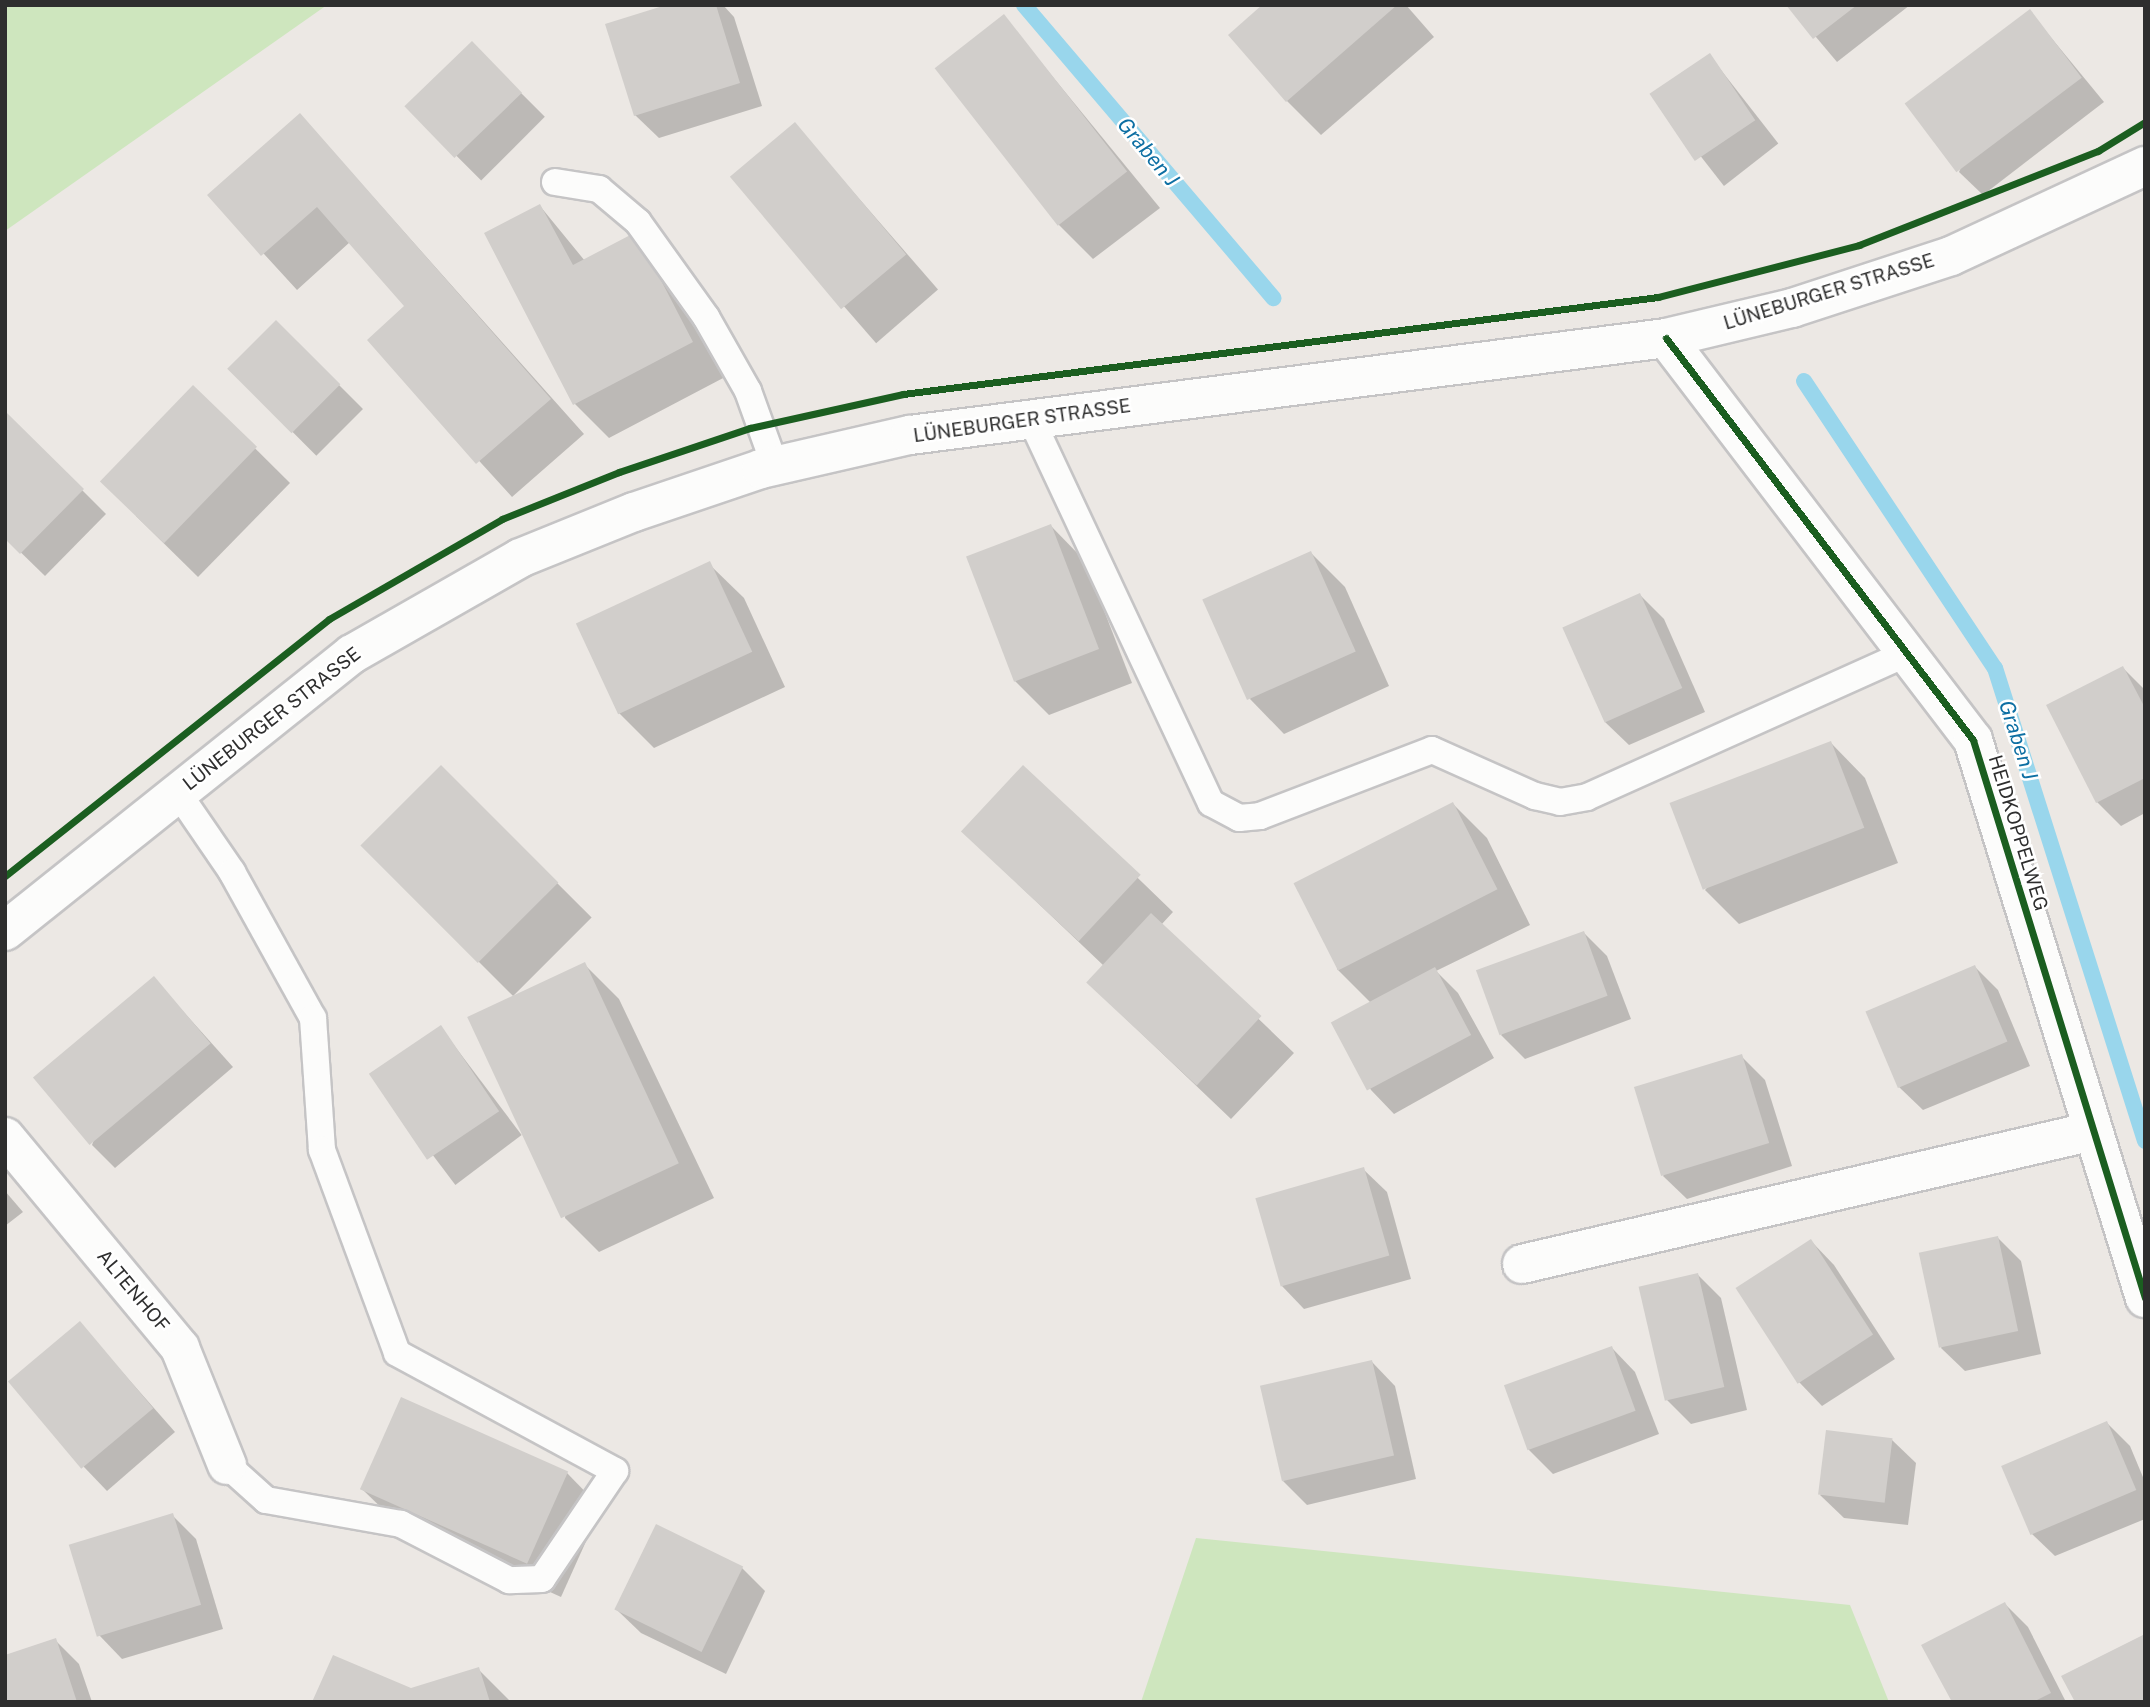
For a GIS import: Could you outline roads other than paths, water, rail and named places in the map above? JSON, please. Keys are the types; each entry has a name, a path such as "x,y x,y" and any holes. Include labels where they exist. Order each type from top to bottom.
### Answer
{"main road":[{"name":"LÜNEBURGER STRASSE","path":"5,931 352,654 520,558 775,466 910,435 1666,338 1792,308 1951,256 2145,166"},
{"name":"HEIDKOPPELWEG","path":"1666,338 1973,740 2145,1298"},
{"path":"1522,1264 2093,1131"},
{"name":"ALTENHOF","path":"5,1137 180,1348 227,1465"}],"lane":[{"path":"555,182 598,189 638,222 706,317 748,391 775,466"},
{"path":"1031,419 1211,803 1239,818 1260,816 1432,750 1535,796 1560,802 1587,796 1906,653"},
{"path":"178,793 232,872 313,1017 322,1150 397,1353 615,1471 542,1579 509,1580 401,1524 266,1500 227,1465"}],"waterway":[{"name":"Graben J","path":"1024,5 1273,298"},
{"name":"Graben J","path":"1804,381 1995,668 2145,1141"}]}
